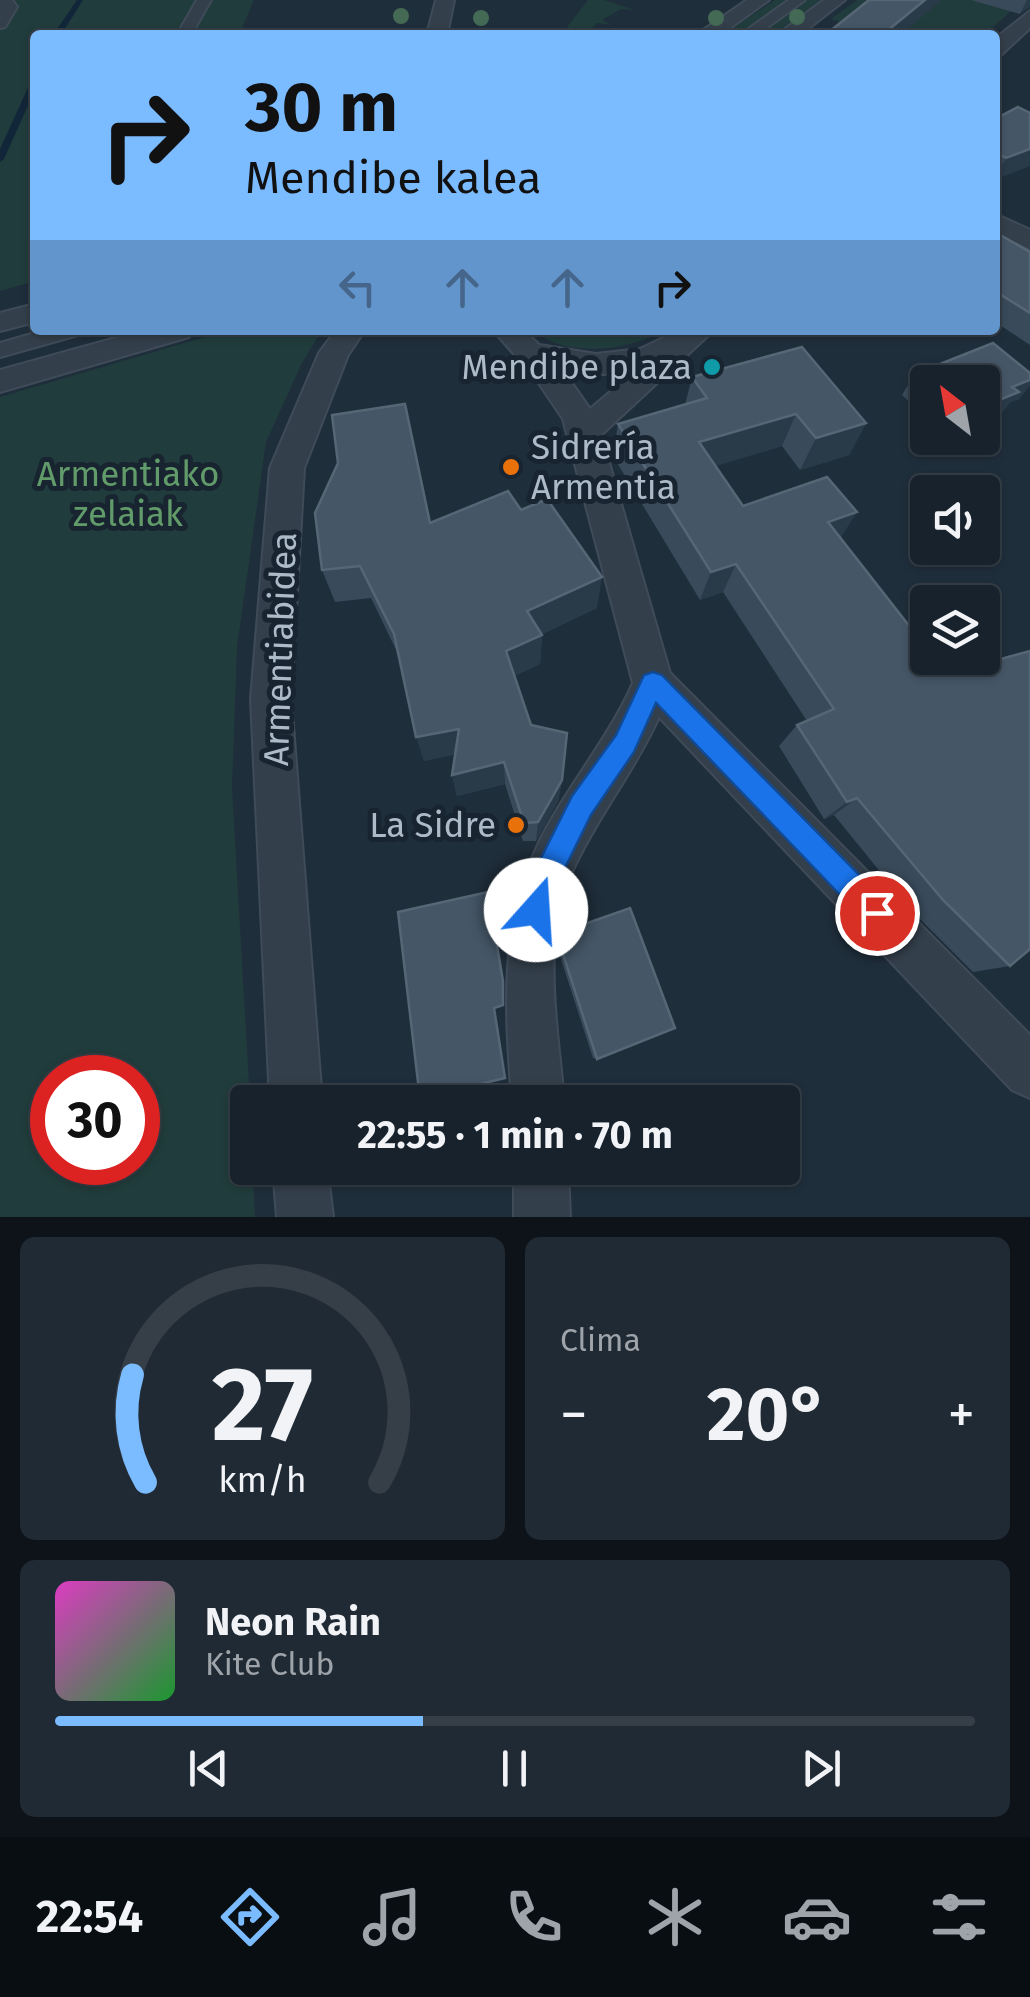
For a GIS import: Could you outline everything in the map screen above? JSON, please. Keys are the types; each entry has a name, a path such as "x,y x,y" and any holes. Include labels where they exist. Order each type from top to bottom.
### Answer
{"street":[{"path":"0,24 10,7 4,0"},
{"path":"187,30 204,0"},
{"path":"437,30 445,0"},
{"path":"714,30 760,0"},
{"path":"754,30 798,0"},
{"path":"794,30 836,0"},
{"path":"1021,38 1030,17"},
{"path":"1000,225 1030,241"},
{"path":"0,322 30,314"},
{"path":"0,350 52,335"},
{"path":"0,382 162,335"},
{"name":"Armentiabidea","path":"295,1085 271,699 287,468 334,353 347,335"},
{"path":"512,335 532,353 587,428 589,454 653,683 1030,1072"},
{"path":"532,353 554,362 578,365 615,362 693,336"},
{"path":"587,428 693,336"},
{"path":"537,1085 530,966 536,910 550,868 581,806 625,744 653,683"},
{"path":"302,1185 305,1217"},
{"path":"541,1185 542,1217"}],"green space":[{"path":"0,0 254,0 241,30 30,30 30,282 0,291"},
{"path":"588,0 604,0 635,10 621,9 602,20 612,25 597,23 590,30 565,30"},
{"path":"775,0 825,0 783,30 730,30"},
{"path":"857,0 973,0 1011,11 990,30 867,30 831,19"},
{"name":"Armentiako zelaiak","path":"212,335 319,335 266,442 237,647 232,788 249,1085 230,1085 230,1185 254,1185 255,1217 0,1217 0,397"},
{"path":"540,335 655,335 597,349"}],"building":[{"path":"869,0 925,0 888,30 831,30"},
{"path":"1018,107 1030,113 1030,149 1006,158 1000,155 1000,116"},
{"path":"1000,235 1030,252 1030,313 1000,294"},
{"path":"993,343 1030,373 1030,380 1012,387 1019,392 1000,400 1000,365 938,365"},
{"path":"802,347 866,423 816,438 796,414 699,442 743,506 827,477 857,512 828,522 910,627 910,675 1000,675 1000,659 1030,651 1030,949 1010,966 943,900 857,798 847,802 797,725 834,709 736,564 711,572 618,424 707,398 692,377"},
{"path":"405,404 430,523 508,491 521,510 547,499 602,577 527,611 542,635 506,651 531,725 567,733 562,780 538,822 524,823 504,762 452,775 459,729 416,737 394,634 360,566 322,570 315,513 338,463 332,415"},
{"path":"488,892 503,981 503,1005 494,1008 505,1078 477,1085 418,1085 398,912"},
{"path":"630,908 675,1028 597,1059 560,945 562,932"}],"waterway":[{"path":"60,30 80,0"},
{"path":"0,159 30,92"}],"place":[{"name":"Mendibe plaza","path":"712,367"},
{"name":"Sidrería Armentia","path":"511,467"},
{"name":"La Sidre","path":"516,825"}],"route":[{"path":"536,910 550,868 581,806 625,744 653,683 877,913"}]}
